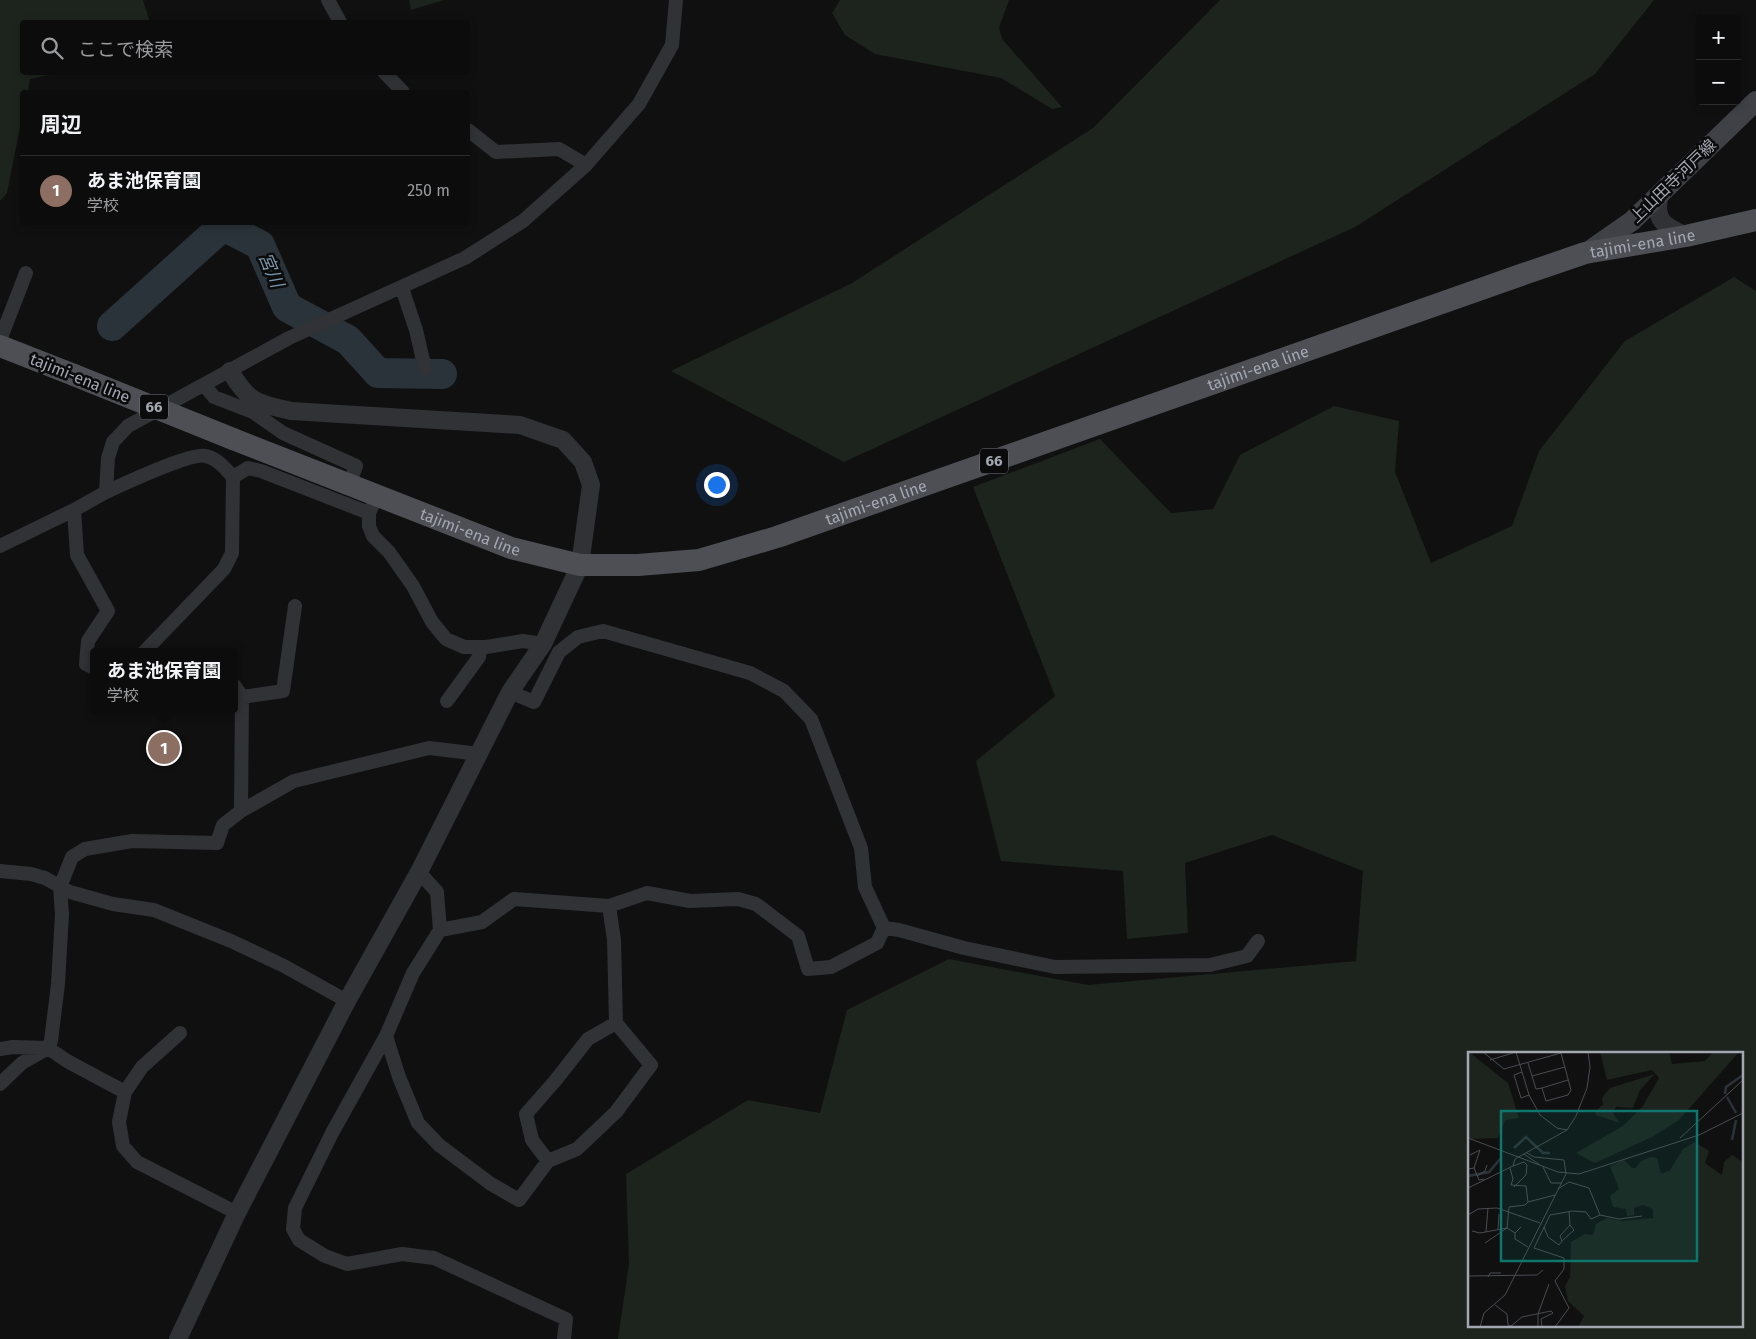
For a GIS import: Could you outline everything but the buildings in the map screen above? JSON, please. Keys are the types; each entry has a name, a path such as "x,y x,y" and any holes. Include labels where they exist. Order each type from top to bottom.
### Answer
{"main road":[{"name":"上山田寺河戸線","path":"1585,253 1632,221 1756,101"},
{"name":"tajimi-ena line","path":"0,346 349,485 373,504 511,548 580,565 638,565 699,560 777,538 1585,253 1686,236 1756,220"}],"street":[{"path":"328,0 339,20"},
{"path":"106,492 108,458 113,442 128,426 289,338 465,258 522,221 586,165 639,104 672,45 676,0"},
{"path":"387,75 401,90"},
{"path":"470,132 496,152 559,149 586,165"},
{"path":"1660,195 1657,206 1661,220 1668,227 1686,236"},
{"path":"0,340 26,273"},
{"path":"402,288 416,330 425,369"},
{"path":"178,1339 237,1213 347,1001 419,872 510,692 543,644 580,565 591,485 583,462 563,440 520,425 291,411 258,403 239,386 230,371"},
{"path":"204,385 214,397 253,412 283,432 356,466 349,485"},
{"path":"0,546 74,510 106,492 184,459 204,455 221,463 233,477 232,552 224,569 148,648"},
{"path":"233,477 248,468 373,504 369,526 373,536 389,552 413,586 432,622 446,639 464,647 480,647 523,641 543,644"},
{"path":"74,510 77,555 108,611 88,641 86,664 90,666"},
{"path":"241,812 238,691 283,691 295,606"},
{"path":"510,692 534,702 559,652 578,637 603,631 750,672 784,691 811,719 861,848 865,888 884,928"},
{"path":"447,701 479,657 480,647"},
{"path":"0,1084 22,1063 48,1048 51,1040 58,984 62,914 60,888 72,857 85,849 132,841 217,843 223,825 241,812 294,781 429,748 479,754"},
{"path":"0,871 30,874 45,878 70,892 113,904 154,910 188,923 284,966 347,1001"},
{"path":"419,872 437,892 440,930 413,973 386,1036 332,1133 295,1208 293,1229 299,1240 325,1256 347,1264 402,1254 434,1258 566,1319 564,1339"},
{"path":"440,930 482,922 514,900 609,906 647,893 690,901 738,900 756,904 798,936 808,969 831,967 877,943 884,928"},
{"path":"386,1036 399,1078 418,1123 439,1145 490,1184 519,1200 548,1161 577,1149 616,1112 651,1065 616,1023 614,940 609,906"},
{"path":"884,928 899,930 964,948 1055,967 1210,964 1247,956 1258,941"},
{"path":"548,1161 532,1140 526,1114 588,1040 616,1023"},
{"path":"180,1033 142,1067 125,1092 119,1122 123,1146 137,1162 237,1213"},
{"path":"0,1049 13,1047 48,1048 67,1061 125,1092"}],"shaded area":[{"path":"0,0 143,0 149,20 20,20 20,75 49,75 30,79 28,90 20,90 20,127 7,193 0,201"},
{"path":"409,0 444,0 411,10"},
{"path":"840,0 1009,0 999,28 1002,39 1062,107 1052,109 1001,78 875,54 845,35 832,13"},
{"path":"1220,0 1654,0 1595,74 1355,227 844,462 671,371 852,283 1093,128"},
{"path":"1734,277 1756,291 1756,1339 618,1339 629,1264 626,1174 748,1100 820,1113 847,1010 949,959 1088,985 1356,961 1363,871 1272,835 1185,863 1188,933 1127,939 1123,871 1001,861 976,761 1055,696 973,487 1100,439 1171,513 1213,509 1240,455 1334,406 1399,421 1395,472 1431,563 1512,526 1539,451 1625,341"}],"waterway":[{"name":"宮川","path":"112,326 223,226 260,245 287,307 348,340 378,373 442,374"}],"place":[{"name":"あま池保育園","path":"164,748"}]}
